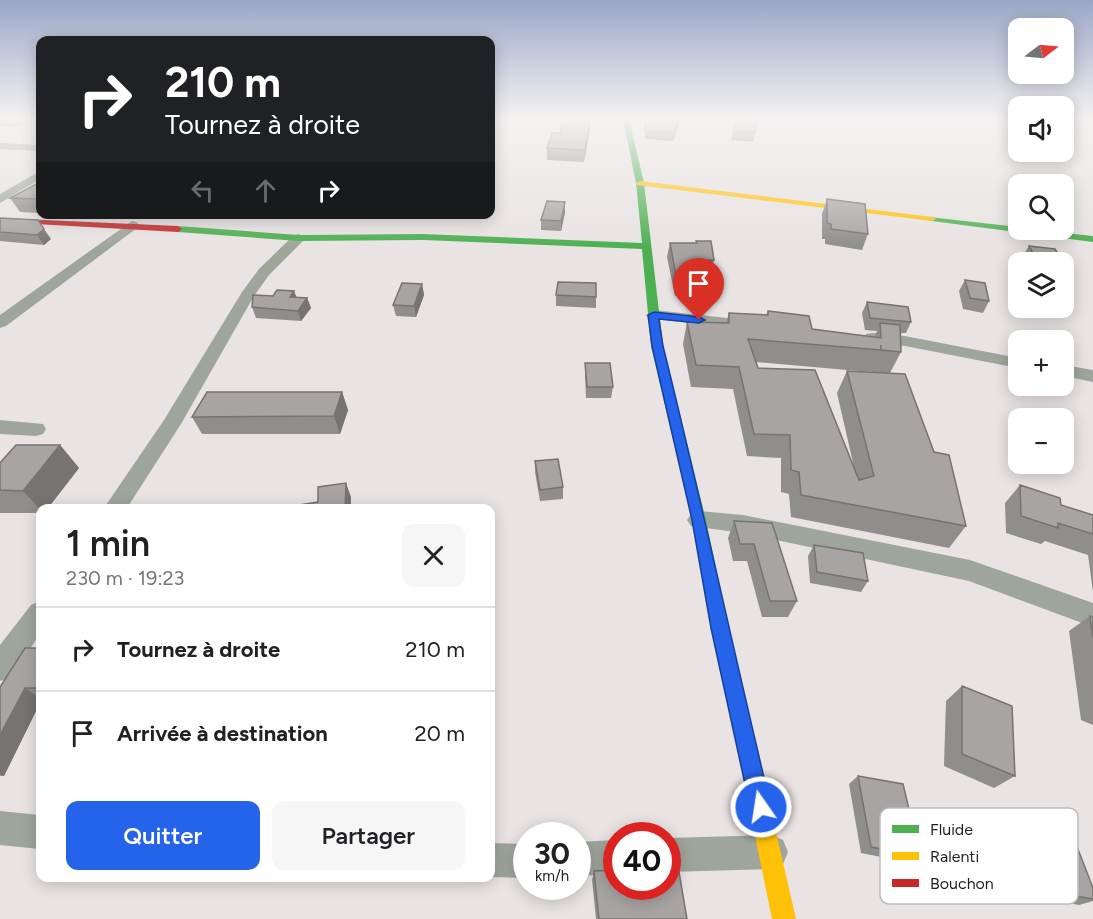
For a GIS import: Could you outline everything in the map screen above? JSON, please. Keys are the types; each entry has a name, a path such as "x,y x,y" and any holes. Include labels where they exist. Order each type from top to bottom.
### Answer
{"street":[{"path":"635,162 640,183 657,346 699,520 720,628 784,919"},
{"path":"0,199 36,176"},
{"path":"640,183 1093,239"},
{"path":"0,220 132,225 299,238 423,237 645,246"},
{"path":"0,323 132,225"},
{"path":"118,504 171,424 247,295 264,272 299,238"},
{"path":"654,315 768,327"},
{"path":"860,337 905,341 1008,361"},
{"path":"1074,373 1093,376"},
{"path":"0,427 36,429"},
{"path":"699,520 743,524 970,571 1093,615"},
{"path":"0,668 36,618"},
{"path":"0,828 36,832"},
{"path":"681,855 771,852"},
{"path":"495,860 513,861"}],"building":[{"path":"36,184 36,199 10,198"},
{"path":"827,199 865,204 868,234 831,229 831,224 827,223"},
{"path":"547,201 565,202 561,221 541,220"},
{"path":"0,218 38,220 44,229 37,235 0,232"},
{"path":"696,241 711,241 714,260 708,260 712,283 677,281 670,243 697,243"},
{"path":"1029,246 1055,249 1057,252 1032,252"},
{"path":"965,280 985,283 989,301 970,298"},
{"path":"558,282 596,283 596,297 556,295"},
{"path":"402,283 422,284 414,306 393,305"},
{"path":"277,290 294,291 290,297 307,298 298,311 252,307 253,295 273,296"},
{"path":"867,302 908,307 911,322 870,318"},
{"path":"768,311 809,316 812,329 881,338 880,323 900,325 901,352 748,339 758,368 815,370 859,480 874,476 847,371 905,374 934,452 949,455 966,526 801,495 799,472 791,470 790,435 754,434 739,367 696,365 687,322 729,323 729,313 768,315"},
{"path":"585,363 610,363 613,387 587,387"},
{"path":"207,392 342,392 334,416 192,417"},
{"path":"16,445 60,445 23,491 0,490 0,463"},
{"path":"558,459 563,487 540,490 535,461"},
{"path":"346,483 345,504 306,504 318,502 318,487"},
{"path":"1020,485 1060,498 1061,505 1093,515 1093,534 1058,523 1058,528 1021,516"},
{"path":"734,521 772,523 797,601 770,601 754,544 740,544"},
{"path":"814,545 863,553 868,581 817,572"},
{"path":"1090,616 1093,617 1093,638"},
{"path":"25,648 36,648 36,688 25,688 0,735 0,687"},
{"path":"962,686 1012,706 1015,776 962,754"},
{"path":"858,776 903,784 909,808 880,808 880,849 871,847"},
{"path":"1078,849 1093,888 1093,899 1078,896"},
{"path":"594,871 603,871 603,900 681,900 681,884 687,919 599,919"}],"traffic: fast":[{"path":"635,162 640,183 657,346 699,520 715,601"},
{"path":"932,219 1093,239"},
{"path":"178,229 299,238 423,237 645,246"}],"traffic: slow":[{"path":"640,183 932,219"},
{"path":"715,601 784,919"}],"traffic: jam":[{"path":"0,220 178,229"}],"route":[{"path":"699,320 654,315 657,346 699,520 720,628 761,807"}]}
